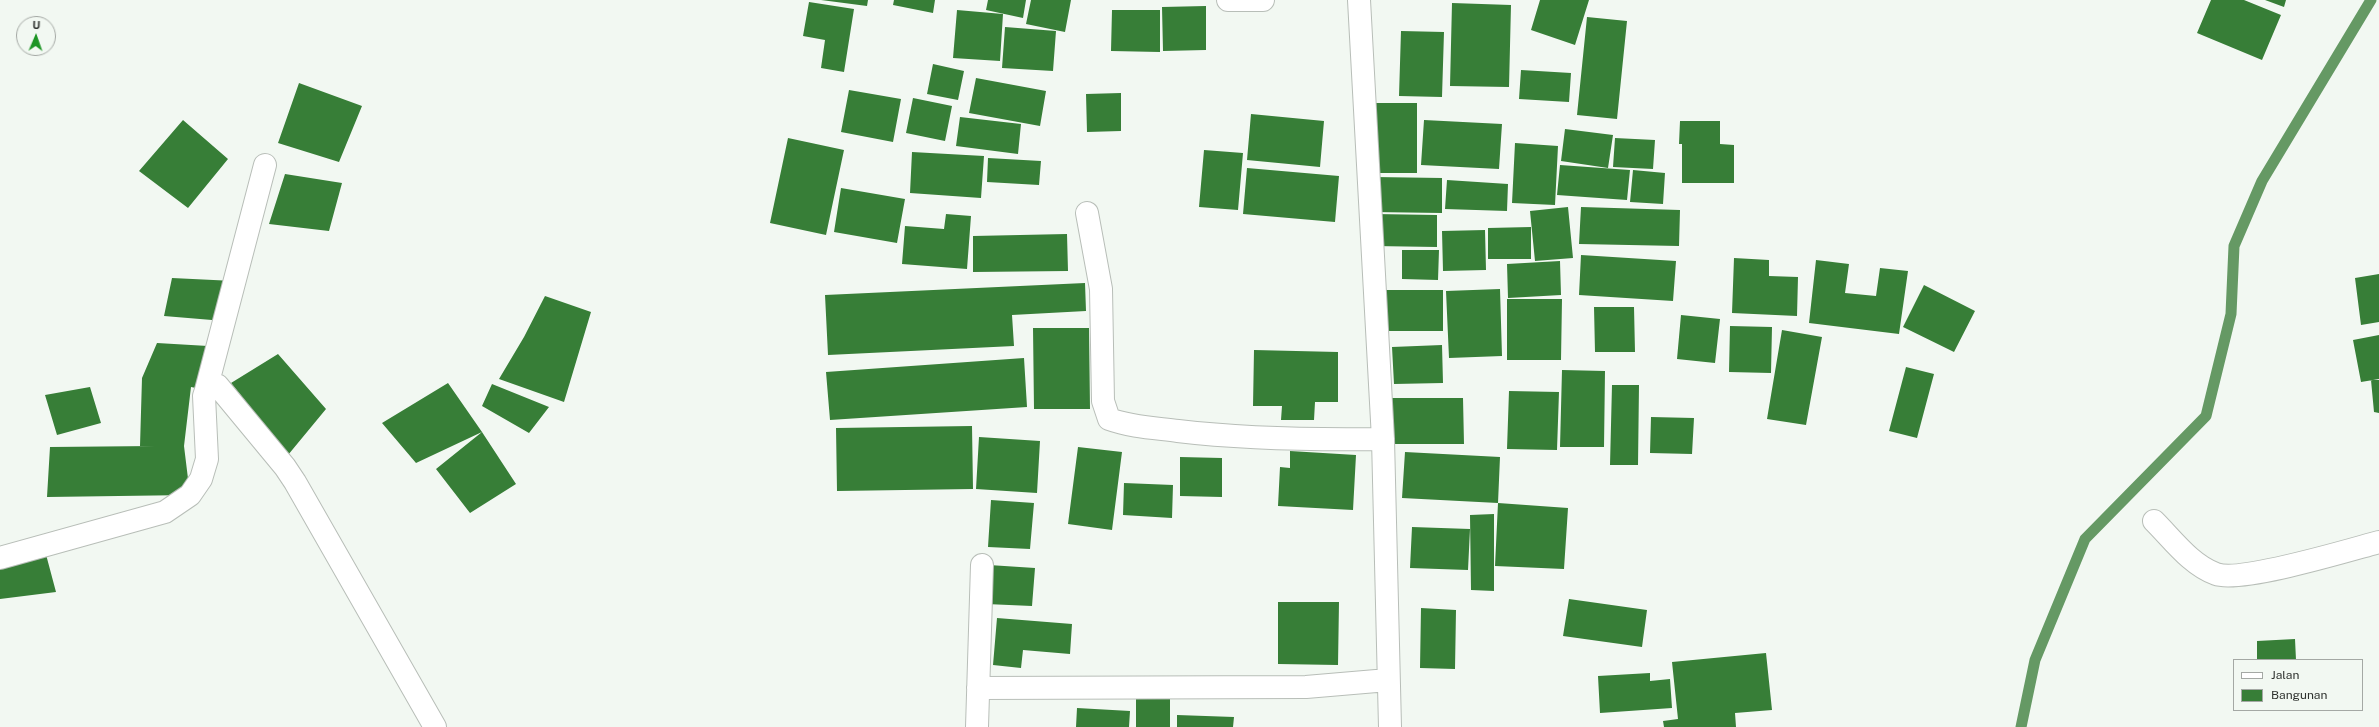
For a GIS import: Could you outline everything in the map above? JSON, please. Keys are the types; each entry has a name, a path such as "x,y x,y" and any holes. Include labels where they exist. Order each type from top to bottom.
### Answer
{"street":[{"path":"1228,0 1263,0"},
{"path":"1359,0 1382,439 1390,727"},
{"path":"0,558 158,515 190,495 201,480 207,459 204,396 265,165"},
{"path":"1087,212 1101,289 1103,402 1109,419 1124,424 1209,434 1300,440 1382,439"},
{"path":"206,390 218,386 285,467 435,727"},
{"path":"2154,521 2197,564 2217,575 2253,574 2379,542"},
{"path":"977,727 982,565"},
{"path":"978,688 1306,687 1388,680"}],"building":[{"path":"821,0 868,0 867,6"},
{"path":"894,0 935,0 933,13 893,5"},
{"path":"988,0 1026,0 1023,18 986,10"},
{"path":"1031,0 1071,0 1065,32 1026,24"},
{"path":"1540,0 1589,0 1575,45 1531,30"},
{"path":"2211,0 2244,0 2281,15 2262,60 2197,33"},
{"path":"2265,0 2286,0 2284,7"},
{"path":"809,2 854,9 844,72 821,68 825,40 803,36"},
{"path":"1452,3 1511,5 1509,87 1450,86"},
{"path":"1206,6 1206,50 1163,51 1162,7"},
{"path":"957,10 1003,14 1000,61 953,58"},
{"path":"1112,10 1160,10 1160,52 1111,51"},
{"path":"1587,17 1627,21 1617,119 1577,115"},
{"path":"1005,27 1056,31 1053,71 1002,68"},
{"path":"1401,31 1444,32 1442,97 1399,96"},
{"path":"933,64 964,71 958,100 927,94"},
{"path":"1521,70 1571,73 1569,102 1519,99"},
{"path":"976,78 1046,91 1040,126 969,113"},
{"path":"299,83 362,106 339,162 278,143"},
{"path":"849,90 901,99 893,142 841,132"},
{"path":"1121,93 1121,131 1087,132 1086,94"},
{"path":"913,98 952,106 945,141 906,133"},
{"path":"1374,103 1417,103 1417,173 1375,173"},
{"path":"1251,114 1324,121 1320,167 1247,160"},
{"path":"960,117 1021,124 1018,154 956,146"},
{"path":"183,120 228,159 188,208 139,171"},
{"path":"1424,120 1502,124 1499,169 1421,165"},
{"path":"1680,121 1720,121 1720,144 1734,145 1734,183 1682,183 1682,144 1679,144"},
{"path":"1565,129 1613,135 1608,168 1561,161"},
{"path":"788,138 844,150 826,235 770,223"},
{"path":"1615,138 1655,140 1653,169 1613,167"},
{"path":"1515,143 1558,146 1555,205 1512,203"},
{"path":"1204,150 1243,153 1238,210 1199,207"},
{"path":"912,152 984,156 981,198 910,193"},
{"path":"988,158 1041,161 1039,185 987,182"},
{"path":"1560,165 1630,170 1627,200 1557,195"},
{"path":"1247,168 1339,176 1335,222 1243,214"},
{"path":"1633,170 1665,173 1663,204 1630,202"},
{"path":"285,174 342,183 329,231 269,224"},
{"path":"1374,177 1442,178 1442,213 1373,212"},
{"path":"1447,180 1508,184 1507,211 1445,209"},
{"path":"841,188 905,199 897,243 834,232"},
{"path":"1568,207 1573,258 1535,261 1530,211"},
{"path":"1581,207 1680,210 1679,246 1579,244"},
{"path":"946,214 971,216 967,269 902,264 905,226 944,229"},
{"path":"1374,214 1437,215 1437,247 1374,246"},
{"path":"1531,227 1531,259 1488,259 1488,228"},
{"path":"1485,230 1486,270 1443,271 1442,231"},
{"path":"1067,234 1068,271 973,272 973,236"},
{"path":"1402,250 1439,250 1438,280 1402,279"},
{"path":"1581,255 1676,261 1673,301 1579,295"},
{"path":"1734,258 1769,260 1769,276 1798,277 1797,316 1732,313"},
{"path":"1816,260 1849,264 1845,293 1876,296 1880,268 1908,271 1899,334 1809,323"},
{"path":"1560,261 1561,295 1508,298 1507,264"},
{"path":"2379,274 2379,322 2361,325 2355,278"},
{"path":"172,278 234,281 224,321 164,316"},
{"path":"1085,283 1086,311 1012,315 1014,346 828,355 825,295"},
{"path":"1924,285 1975,311 1954,352 1903,327"},
{"path":"1500,289 1502,356 1449,358 1446,291"},
{"path":"1386,290 1443,290 1443,331 1386,331"},
{"path":"545,296 591,312 564,402 499,379 524,337"},
{"path":"1507,299 1562,299 1561,360 1507,360"},
{"path":"1594,307 1634,307 1635,352 1595,352"},
{"path":"1681,315 1720,319 1715,363 1677,359"},
{"path":"1730,326 1772,327 1771,373 1729,372"},
{"path":"1033,328 1089,328 1090,409 1034,409"},
{"path":"1782,330 1822,337 1806,425 1767,419"},
{"path":"2379,335 2379,379 2361,382 2353,340"},
{"path":"157,343 208,346 206,390 191,387 184,446 190,495 47,497 50,447 155,446 140,446 142,378"},
{"path":"1442,345 1443,383 1394,384 1392,347"},
{"path":"1254,350 1338,352 1338,402 1315,402 1314,420 1281,420 1282,406 1253,406"},
{"path":"278,354 326,409 288,455 231,383"},
{"path":"1024,358 1027,407 830,420 826,372"},
{"path":"1906,367 1934,374 1917,438 1889,431"},
{"path":"1562,370 1605,371 1604,447 1560,447"},
{"path":"2371,380 2379,380 2379,413 2374,412"},
{"path":"448,383 482,432 416,463 382,423"},
{"path":"492,384 549,407 529,433 482,406"},
{"path":"1612,385 1639,385 1638,465 1610,465"},
{"path":"90,387 101,423 57,435 45,395"},
{"path":"1509,391 1559,392 1557,450 1507,449"},
{"path":"1392,398 1463,398 1464,444 1392,444"},
{"path":"1651,417 1694,418 1692,454 1650,453"},
{"path":"972,426 973,489 837,491 836,428"},
{"path":"482,432 516,484 470,513 436,469"},
{"path":"979,437 1040,441 1037,493 976,489"},
{"path":"1078,447 1122,452 1112,530 1068,524"},
{"path":"1290,451 1356,455 1353,510 1278,506 1280,467 1290,468"},
{"path":"1405,452 1500,457 1498,503 1402,498"},
{"path":"1180,457 1222,458 1222,497 1180,496"},
{"path":"1124,483 1173,485 1172,518 1123,515"},
{"path":"991,500 1034,503 1030,549 988,547"},
{"path":"1498,503 1568,508 1564,569 1495,566"},
{"path":"1494,514 1494,591 1471,590 1470,515"},
{"path":"1412,527 1470,529 1468,570 1410,568"},
{"path":"44,547 56,592 0,599 0,558"},
{"path":"989,565 1035,568 1032,606 986,604"},
{"path":"1569,599 1647,610 1642,647 1563,636"},
{"path":"1278,602 1339,602 1338,665 1278,664"},
{"path":"1421,608 1456,610 1455,669 1420,668"},
{"path":"997,618 1072,624 1070,654 1023,650 1021,668 993,665"},
{"path":"2295,639 2296,659 2257,659 2257,641"},
{"path":"1766,653 1772,710 1735,713 1736,727 1664,727 1663,721 1678,719 1672,662"},
{"path":"1650,673 1650,681 1670,679 1672,708 1600,713 1598,676"},
{"path":"1136,696 1170,696 1170,727 1136,727"},
{"path":"1077,708 1130,711 1129,727 1076,727"},
{"path":"1177,715 1234,717 1233,727 1177,727"}],"waterway":[{"path":"2021,727 2035,660 2085,539 2206,416 2231,314 2234,246 2262,181 2371,0"}]}
